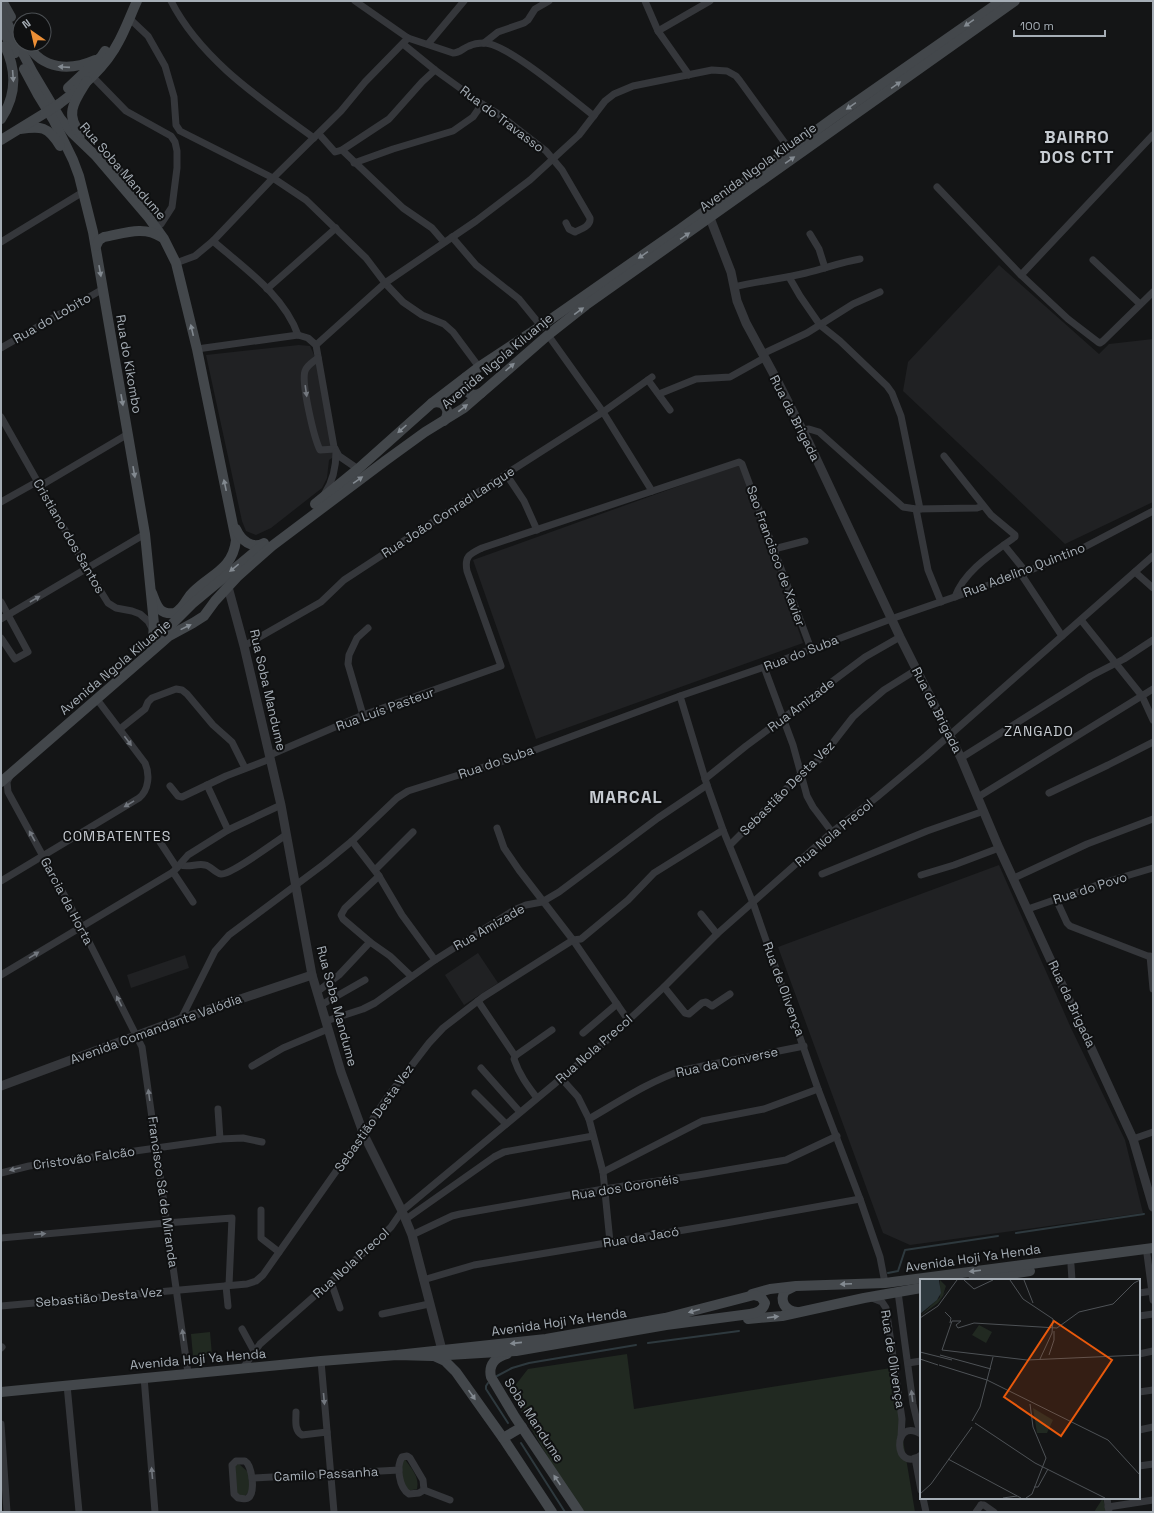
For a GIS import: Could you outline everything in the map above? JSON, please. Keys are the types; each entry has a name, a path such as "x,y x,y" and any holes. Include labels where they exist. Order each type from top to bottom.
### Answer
{"main road":[{"path":"2,1 12,19"},
{"path":"130,1 120,26 103,59 72,106 74,124 79,132 112,163 126,179 149,214 161,224 169,241 171,253"},
{"path":"58,101 77,80 103,59 119,42 137,1"},
{"name":"Avenida Ngola Kiluanje","path":"1,777 147,649 192,604 319,501 432,403 479,367 541,326 680,229 1001,1"},
{"name":"Avenida Ngola Kiluanje","path":"1,782 169,636 204,616 215,600 264,553 322,507 405,446 464,408 548,335 581,309 1015,1"},
{"name":"Rua Soba Mandume","path":"1,11 32,71 60,118 149,214 164,239 176,264 197,349 236,540 232,558 192,593 180,610 175,613 165,613 157,606 152,593"},
{"name":"Rua do Kikombo","path":"1,27 54,121 77,171 83,192 96,246 145,534 152,593"},
{"path":"1,39 11,59 14,78 9,106 1,119"},
{"path":"33,52 46,63 57,66 72,67 103,59"},
{"path":"1,140 20,129 44,110 90,78"},
{"path":"1,132 44,110"},
{"path":"20,129 40,127 51,133 63,152 83,192"},
{"path":"92,228 100,234 143,227 149,214"},
{"path":"96,246 99,240 104,237 142,230 156,233 164,239"},
{"path":"466,377 464,384 465,390 471,394 481,393"},
{"path":"432,403 441,403 447,408 448,415 444,421"},
{"path":"233,523 241,538 246,542 256,546 266,543"},
{"path":"147,649 154,638 152,593"},
{"name":"Avenida Hoji Ya Henda","path":"1,1392 321,1360 397,1355 546,1339 665,1318 758,1292 796,1286 885,1283 1151,1252"},
{"name":"Avenida Hoji Ya Henda","path":"983,1279 1005,1277 1151,1252"},
{"path":"796,1286 785,1291 782,1299 783,1304 787,1309 792,1312 799,1312"},
{"name":"Avenida Hoji Ya Henda","path":"397,1355 432,1356 516,1351 666,1325 718,1319 771,1318 864,1298 920,1288"},
{"path":"718,1319 755,1313 763,1309 765,1303 763,1298 758,1295 723,1303"},
{"name":"Soba Mandume","path":"516,1351 502,1355 495,1360 492,1364 490,1373 522,1427 579,1512"},
{"path":"432,1356 442,1358 456,1372 503,1438 552,1512"},
{"path":"503,1438 522,1427"}],"street":[{"path":"170,1 190,32 228,72 266,104 316,136 335,152 342,150 389,119 435,70"},
{"name":"Rua do Travasso","path":"356,1 406,41 435,70 482,104 503,117 554,159 562,170 591,221 588,225 575,232 569,229 566,223"},
{"path":"428,44 464,1"},
{"path":"484,43 498,32 524,23 528,20 535,9 549,1"},
{"path":"645,1 658,31 689,75"},
{"path":"658,31 710,1"},
{"path":"130,18 148,36 165,66 174,97 176,125 178,128 184,133 273,178 306,200 366,258 396,295 411,308 448,326 479,367"},
{"path":"176,264 195,256 213,241 273,178 341,111 365,82 406,41 428,44 455,53 470,45 484,43 490,44 507,51 594,116"},
{"path":"316,345 385,283 503,202 530,180 579,135 605,101 623,89 712,70 727,71 736,76 790,150"},
{"path":"90,78 126,111 171,136 175,142 177,168 172,207 161,224"},
{"path":"354,163 420,140 453,131 473,117 482,104"},
{"path":"171,136 178,128"},
{"path":"1021,276 1153,135"},
{"path":"342,150 403,208 432,228 444,242"},
{"path":"937,187 1021,276 1068,319 1100,343 1153,292"},
{"path":"1,242 83,192"},
{"name":"Rua da Brigada","path":"710,218 731,272 741,313 802,430 891,619 961,758 999,848 1132,1139 1150,1187 1153,1207"},
{"path":"267,289 336,228"},
{"path":"810,234 819,249 825,268"},
{"path":"452,237 476,265 519,299 541,326"},
{"path":"213,241 267,289 285,310 295,326 298,335"},
{"path":"734,286 789,277 842,262 860,259"},
{"path":"1093,260 1140,304"},
{"path":"789,277 820,325 848,348 887,386 892,393 901,416 928,570 941,602"},
{"name":"Rua do Lobito","path":"1,348 103,289"},
{"path":"670,410 659,394 696,378 730,377 763,356 820,325 853,304 880,292"},
{"path":"197,349 298,335 308,338 316,345 336,451 336,464 331,481 319,501"},
{"path":"506,474 524,501 537,530 652,491 603,412 548,335"},
{"path":"318,358 307,367 304,375 311,421 317,444 320,450 336,451 343,459 358,468"},
{"name":"Rua João Conrad Langue","path":"244,646 321,602 344,580 603,412 650,379 659,394"},
{"name":"Cristiano dos Santos","path":"1,417 87,569 108,603 116,608 140,614 148,621 154,634"},
{"path":"802,430 809,429 819,432 903,507 918,509 974,508 983,506"},
{"path":"1,502 33,484 40,486 128,434"},
{"path":"944,456 994,519 1003,524 1015,535 1015,537 968,576 961,584 955,597"},
{"name":"Sao Francisco de Xavier","path":"652,491 741,463 811,649"},
{"name":"Rua Adelino Quintino","path":"891,619 1023,573 1077,551 1153,511"},
{"name":"Rua Luís Pasteur","path":"170,786 180,798 362,715 501,666 470,581 466,563 468,557 482,548 537,530"},
{"path":"1,619 145,534"},
{"path":"774,549 805,541"},
{"path":"1004,545 1062,636"},
{"path":"949,734 1010,683 1153,556"},
{"path":"1135,572 1153,588"},
{"name":"Rua Soba Mandume","path":"228,587 244,646 281,805 312,975 341,1072 364,1135 404,1215 412,1235 442,1350"},
{"path":"1,602 28,652 15,659 1,638"},
{"name":"Rua do Suba","path":"181,1019 215,951 229,935 352,841 397,798 408,792 519,756 891,619"},
{"path":"1081,620 1142,696 1153,720"},
{"path":"362,715 348,664 349,655 357,638 368,628"},
{"name":"Rua Amizade","path":"252,1066 327,1025 363,1009 411,976 514,910 526,905 542,902 559,892 706,782 746,746 783,718 871,653 900,637"},
{"path":"961,758 1091,676 1117,664 1153,640"},
{"path":"764,667 783,718 810,802 832,832"},
{"name":"Sebastião Desta Vez","path":"730,845 801,774 821,758 853,717 884,690 916,670"},
{"path":"120,729 145,709 148,702 152,698 176,689 182,690 185,691 213,725 232,742 245,768"},
{"path":"978,798 1153,689"},
{"name":"Rua de Olivença","path":"680,696 706,782 723,830 753,903 818,1089 860,1199 880,1257 885,1283"},
{"path":"1,881 142,796 147,784 148,769 96,698"},
{"name":"Rua Nola Precol","path":"243,1368 254,1351 404,1215 506,1124 606,1041 664,987 717,934 832,832 892,785 949,734"},
{"path":"1049,793 1153,742"},
{"name":"Garcia da Horta","path":"16,768 7,782 8,792 81,926 137,1035"},
{"path":"207,785 228,830"},
{"path":"1,975 177,868 188,855 228,830 281,805"},
{"path":"822,874 927,831 984,811"},
{"path":"1014,878 1087,844 1153,819"},
{"path":"498,828 504,848 542,902 573,940 628,1020"},
{"name":"Sebastião Desta Vez","path":"1,1306 228,1286 252,1283 256,1281 263,1275 329,1181 364,1135 388,1095 443,1028 478,1001 573,940 581,939 628,900 654,873 723,830"},
{"path":"411,976 390,956 370,942 343,919 341,915 345,908 414,832"},
{"path":"177,868 204,865 216,872 224,873 234,869 286,835"},
{"path":"352,841 377,873 402,915 436,960"},
{"path":"160,842 177,868 193,902"},
{"path":"921,875 954,865 999,848"},
{"name":"Rua do Povo","path":"1028,909 1106,882 1153,868"},
{"path":"1056,899 1067,923 1070,926 1151,957 1153,989"},
{"path":"701,914 717,934"},
{"path":"317,992 339,975 370,942"},
{"name":"Avenida Comandante Valódia","path":"1,1086 181,1019 312,975"},
{"path":"321,1005 365,980"},
{"path":"664,987 685,1013 689,1014 702,1003 706,1002 712,1006 730,994"},
{"path":"478,1001 515,1056 514,1061 518,1066 521,1078 537,1098"},
{"path":"584,1033 617,1004"},
{"path":"515,1056 552,1030"},
{"name":"Francisco Sá de Miranda","path":"137,1035 142,1048 188,1373"},
{"name":"Rua da Converse","path":"589,1119 669,1074 690,1068 804,1046"},
{"path":"481,1068 520,1112"},
{"path":"561,1078 578,1097 589,1119 603,1172 610,1242"},
{"path":"603,1172 702,1121 764,1109 818,1089"},
{"path":"475,1093 506,1124"},
{"path":"218,1109 220,1139"},
{"path":"1132,1139 1153,1132"},
{"path":"404,1215 504,1152 593,1136"},
{"name":"Rua dos Coronéis","path":"412,1235 452,1216 460,1214 786,1160 837,1136"},
{"name":"Cristovão Falcão","path":"1,1173 29,1166 220,1139 243,1138 262,1142"},
{"name":"Rua da Jacó","path":"423,1280 474,1265 860,1199"},
{"path":"261,1210 261,1238 279,1252"},
{"path":"1,1238 232,1218 228,1306"},
{"path":"1151,1252 1153,1300"},
{"path":"1071,1265 1072,1279"},
{"path":"331,1282 340,1308"},
{"path":"1140,1293 1152,1291"},
{"path":"898,1292 914,1409 920,1430"},
{"name":"Rua de Olivença","path":"864,1298 878,1299 886,1308 902,1418 901,1437 898,1444 902,1454 908,1458 918,1457"},
{"path":"382,1314 429,1304"},
{"path":"1140,1316 1153,1314"},
{"path":"242,1329 254,1351"},
{"path":"1140,1354 1153,1351"},
{"path":"321,1360 334,1512"},
{"path":"908,1363 920,1361"},
{"path":"144,1377 155,1512"},
{"path":"67,1385 79,1512"},
{"path":"1140,1392 1153,1390"},
{"path":"296,1412 297,1430 299,1434 302,1435 327,1432"},
{"path":"1,1424 2,1459 7,1512"},
{"path":"1140,1430 1153,1427"},
{"path":"901,1437 906,1432 911,1431 920,1434"},
{"path":"402,1457 408,1457 423,1480 424,1490 419,1493 407,1493 403,1488 399,1470 400,1459 402,1457"},
{"path":"918,1457 920,1479"},
{"path":"236,1461 247,1462 250,1466 252,1478 252,1489 250,1496 246,1499 237,1497 234,1494 233,1463 236,1461"},
{"path":"1140,1466 1153,1464"},
{"name":"Camilo Passanha","path":"252,1478 399,1470"},
{"path":"424,1490 450,1500"},
{"path":"923,1499 926,1512"},
{"path":"1107,1499 1109,1510 1153,1500"},
{"path":"976,1512 979,1501 994,1512"}],"shaded area":[{"path":"999,265 1099,354 1109,344 1153,339 1153,502 1065,544 903,391 908,362"},
{"path":"299,345 310,346 315,357 335,456 329,460 327,478 322,488 271,528 256,535 246,531 242,521 206,355"},
{"path":"740,464 803,643 536,739 473,560"},
{"path":"999,865 1071,1028 1125,1140 1143,1213 910,1245 883,1233 778,947"},
{"path":"478,953 498,983 464,1005 445,975"},
{"path":"185,955 189,968 131,988 127,975"},
{"path":"210,1332 212,1355 193,1356 191,1334"},
{"path":"627,1354 634,1409 891,1368 915,1512 584,1512 561,1480 510,1392 528,1369"},
{"path":"404,1458 416,1477 418,1485 417,1489 408,1491 402,1486 401,1461"},
{"path":"239,1464 248,1472 250,1490 245,1496 240,1496 236,1493 235,1465"},
{"path":"1102,1499 1103,1499 1106,1512 1094,1512"}],"waterway":[{"path":"1016,1233 1144,1214"},
{"path":"888,1273 898,1271 905,1250 998,1236"},
{"path":"648,1343 739,1331"},
{"path":"497,1376 512,1368 529,1363 636,1345"},
{"path":"488,1383 486,1389 508,1423"},
{"path":"521,1443 565,1512"}],"district":[{"name":"BAIRRO DOS CTT","path":"1077,147"},
{"name":"ZANGADO","path":"1039,731"},
{"name":"MARCAL","path":"626,797"},
{"name":"COMBATENTES","path":"117,836"}]}
